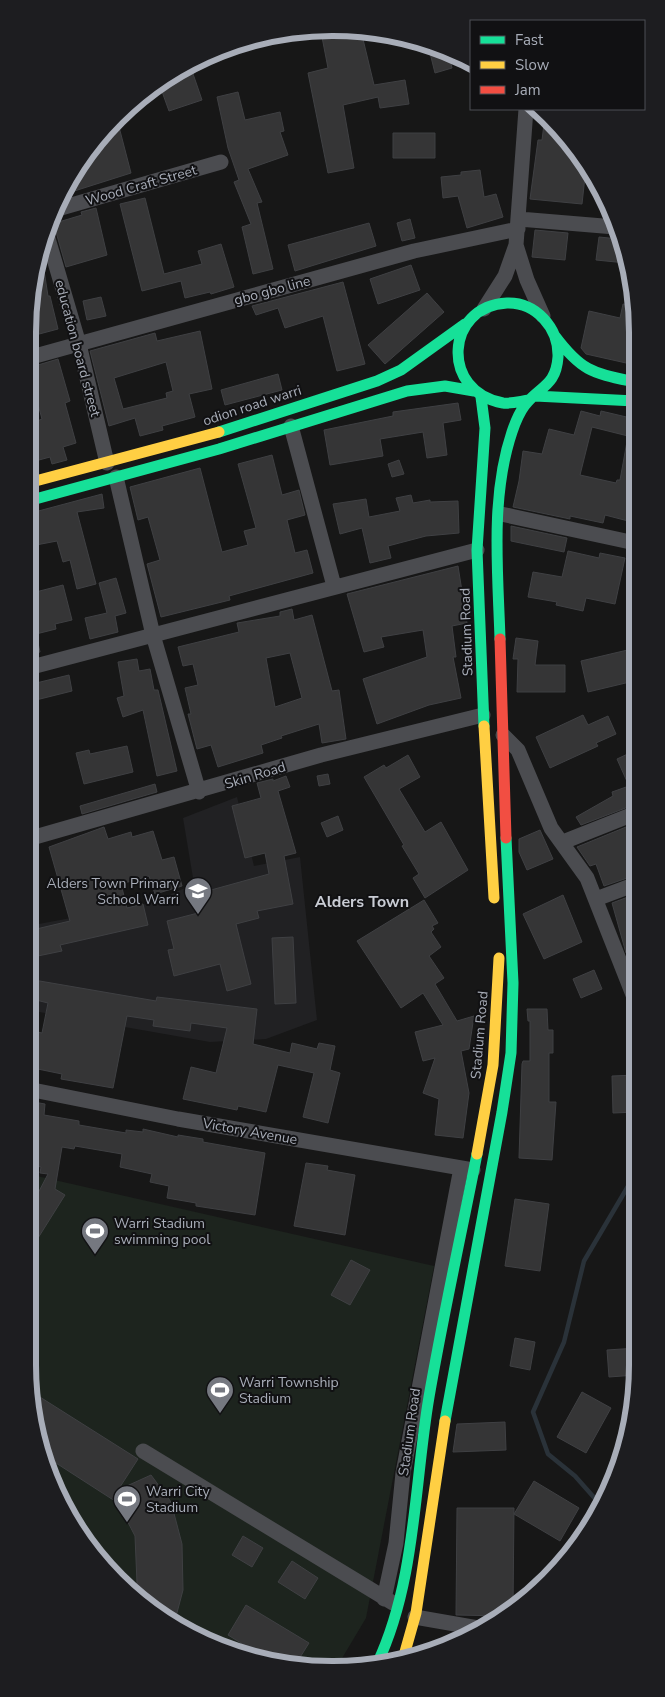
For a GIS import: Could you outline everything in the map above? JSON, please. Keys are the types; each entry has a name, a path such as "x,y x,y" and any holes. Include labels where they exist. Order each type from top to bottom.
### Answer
{"main road":[{"path":"477,394 462,376 457,357 460,338 469,321 484,309 505,303 526,306 544,318 555,336 581,368 593,374 629,381"},
{"name":"odion road warri","path":"36,481 204,437 377,380 401,370 469,321"},
{"path":"405,1652 415,1617 454,1364 503,1111 510,1063 513,1016 513,968 503,735 499,564 502,484 510,438 522,409 545,387 553,376 558,350 555,336"},
{"path":"36,499 219,450 406,391 445,386 477,394 505,404 532,398 629,400"},
{"name":"Stadium Road","path":"477,394 485,428 477,550 483,715 496,912"},
{"name":"Stadium Road","path":"381,1656 388,1641 399,1606 406,1568 429,1397 467,1169 493,1065 499,965 498,947"}],"street":[{"path":"484,309 504,276 516,245 526,110"},
{"name":"Wood Craft Street","path":"64,207 221,162"},
{"name":"gbo gbo line","path":"36,356 414,251 519,224 609,227"},
{"name":"education board street","path":"50,244 79,344 107,463"},
{"path":"516,245 527,280 544,318"},
{"path":"291,426 334,586"},
{"path":"116,478 153,634 199,792"},
{"path":"501,514 629,541"},
{"path":"36,666 334,586 477,550"},
{"name":"Skin Road","path":"36,837 199,792 321,755 483,715"},
{"path":"503,735 518,750 551,828 564,842 587,878 629,984"},
{"path":"564,842 629,818"},
{"path":"596,899 629,887"},
{"name":"Victory Avenue","path":"36,1091 178,1119 467,1169"},
{"path":"384,1599 396,1543 403,1473 467,1169"},
{"path":"143,1451 384,1599 399,1606"},
{"path":"415,1617 470,1627"}],"shaded area":[{"name":"Alders Town Primary School Warri","path":"237,797 254,866 300,857 317,1020 266,1039 210,1042 36,1011 36,925 151,903 194,884 183,818"},
{"name":"Warri Township Stadium","path":"36,1176 434,1266 366,1618 341,1661 294,1658 256,1651 201,1630 168,1611 152,1600 123,1574 97,1545 67,1496 52,1460 42,1422 36,1364"}],"building":[{"path":"322,37 363,38 374,85 405,80 409,104 380,108 378,97 343,105 354,168 328,173 308,73 328,68"},
{"path":"430,53 450,61 452,68 435,73"},
{"path":"192,72 202,100 169,111 162,90"},
{"path":"238,92 245,120 280,112 284,131 280,132 288,155 248,169 262,202 257,203 273,269 253,274 242,227 251,224 234,182 239,180 228,148 217,97"},
{"path":"544,125 568,152 585,177 582,204 530,199 538,140 542,140"},
{"path":"119,127 131,173 72,192 97,152"},
{"path":"393,133 435,133 435,158 393,158"},
{"path":"480,170 484,197 496,194 503,217 467,228 458,196 443,198 441,177 461,175 461,172"},
{"path":"145,198 164,274 202,264 198,251 221,244 234,287 211,294 210,292 185,298 181,281 142,291 120,204"},
{"path":"96,208 107,255 66,267 55,231 58,222 82,215 81,212"},
{"path":"410,219 415,238 402,241 397,223"},
{"path":"369,223 376,246 295,271 288,245"},
{"path":"535,230 568,233 565,260 532,257"},
{"path":"599,237 613,238 620,262 596,260"},
{"path":"411,265 420,290 378,304 370,279"},
{"path":"44,268 48,296 50,296 58,329 36,335 39,294"},
{"path":"343,282 365,364 337,371 323,316 285,328 278,308 256,315 252,306"},
{"path":"427,293 444,312 385,364 368,345"},
{"path":"101,297 106,316 87,320 83,301"},
{"path":"623,304 627,305 629,364 586,354 581,348 589,311 620,318"},
{"path":"200,331 212,389 189,394 195,417 162,426 163,430 140,436 135,418 109,426 90,351 155,333 157,341","holes":["166,362 173,391 166,393 167,398 123,409 114,378"]},
{"path":"58,359 70,401 65,403 76,443 63,447 67,460 52,464 50,457 36,461 36,422 42,419 36,397 36,366"},
{"path":"278,374 282,390 225,405 221,390"},
{"path":"458,403 461,420 443,423 447,455 427,458 423,432 380,439 383,456 330,465 324,430 393,416 393,412"},
{"path":"581,411 600,416 601,411 629,418 629,521 605,515 603,523 570,516 570,519 513,507 523,451 542,454 549,429 574,435","holes":["592,427 628,436 620,480 617,480 616,483 580,475"]},
{"path":"272,455 282,495 299,490 305,515 287,520 295,553 307,550 313,573 229,596 230,600 161,617 147,564 160,560 148,517 138,520 130,487 200,468 222,552 248,545 244,531 256,528 238,464"},
{"path":"399,460 404,474 392,477 388,464"},
{"path":"102,494 104,508 77,512 96,584 77,589 70,560 63,562 57,541 36,545 36,512"},
{"path":"411,495 413,503 430,500 430,502 458,501 459,533 426,536 388,546 391,558 370,563 362,528 340,534 333,504 366,499 369,517 400,511 396,498"},
{"path":"511,526 567,538 564,552 511,541"},
{"path":"568,551 599,558 600,553 625,558 615,604 586,598 583,611 556,605 557,602 528,597 533,572 562,577"},
{"path":"458,566 467,623 452,626 456,657 453,657 461,698 429,705 377,724 363,679 427,657 423,630 381,637 384,647 364,652 347,594"},
{"path":"116,578 126,613 115,616 118,632 90,639 85,618 107,613 99,583"},
{"path":"63,585 72,620 55,624 56,629 36,634 36,592"},
{"path":"292,609 294,620 312,615 332,691 339,690 346,739 322,743 319,724 281,736 282,738 261,745 263,753 218,767 211,745 197,749 188,714 191,714 185,688 198,685 193,664 183,666 178,647 239,632 237,623 280,616 280,612","holes":["290,653 302,698 275,707 266,658"]},
{"path":"36,634 40,652 36,653"},
{"path":"516,638 538,641 535,665 565,665 565,692 517,692 518,659 513,659"},
{"path":"629,650 629,682 588,692 581,661"},
{"path":"137,659 139,671 150,669 154,690 158,690 177,771 157,776 143,710 123,717 117,698 124,696 118,662"},
{"path":"69,675 72,691 36,700 36,683"},
{"path":"583,715 588,725 608,716 616,734 596,743 598,746 550,768 536,737"},
{"path":"127,746 133,772 84,784 76,753 89,750 90,754"},
{"path":"629,753 629,786 617,759"},
{"path":"408,755 420,777 399,789 425,832 441,822 468,870 425,898 413,878 419,874 364,777 384,765 386,768"},
{"path":"328,774 330,784 319,786 317,776"},
{"path":"286,776 290,787 278,791 296,853 284,856 293,904 257,911 259,918 236,924 251,984 227,991 220,964 174,976 168,950 174,949 167,921 198,913 193,895 269,874 265,853 245,858 232,806 261,798 257,783 273,779 273,781"},
{"path":"155,784 157,792 82,814 80,806"},
{"path":"629,786 629,807 581,825 576,817 613,796 612,792"},
{"path":"338,816 343,830 327,837 321,823"},
{"path":"629,826 629,877 604,886 596,864 590,866 577,847"},
{"path":"104,827 108,839 131,832 132,837 153,831 162,860 174,857 182,886 155,894 149,876 121,884 127,908 143,904 148,925 60,945 62,951 36,956 36,929 70,921 49,847"},
{"path":"540,830 553,859 527,870 519,852 519,839"},
{"path":"563,895 582,942 544,959 523,914"},
{"path":"629,897 629,952 626,953 612,903"},
{"path":"424,900 438,923 432,926 434,929 431,932 441,947 429,956 444,978 435,984 457,1021 474,1016 469,1049 461,1051 469,1093 463,1138 435,1135 439,1099 423,1093 435,1058 423,1061 415,1032 443,1025 423,993 401,1008 357,941"},
{"path":"293,937 296,1003 275,1004 272,938"},
{"path":"594,970 602,989 581,998 573,979"},
{"path":"36,980 156,1001 157,997 257,1009 253,1044 290,1053 292,1043 317,1049 319,1043 335,1046 330,1070 340,1073 328,1123 303,1117 314,1073 278,1065 266,1112 238,1106 237,1110 183,1099 191,1067 216,1073 227,1028 191,1023 190,1031 153,1026 154,1020 127,1016 113,1088 61,1079 62,1074 36,1069 36,1032 42,1033 48,1003 36,1000"},
{"path":"527,1009 547,1009 548,1030 553,1030 553,1053 549,1053 549,1102 556,1102 552,1160 519,1158 522,1064 523,1061 530,1061 530,1021 528,1021"},
{"path":"629,1075 629,1112 613,1113 612,1076"},
{"path":"36,1102 45,1104 44,1115 79,1121 79,1125 126,1133 126,1130 143,1132 143,1129 178,1137 178,1135 203,1139 203,1142 265,1153 255,1215 196,1206 196,1203 167,1198 169,1186 150,1182 152,1174 120,1167 122,1154 75,1146 74,1149 62,1147 55,1189 65,1195 36,1241 36,1197 48,1174 40,1173 41,1167 36,1166"},
{"path":"306,1163 328,1166 327,1170 355,1175 345,1235 294,1226"},
{"path":"515,1199 549,1204 540,1271 505,1266"},
{"path":"351,1260 370,1270 350,1305 331,1295"},
{"path":"515,1338 535,1342 530,1370 510,1366"},
{"path":"629,1349 628,1376 609,1377 607,1350"},
{"path":"582,1392 611,1408 586,1453 557,1437"},
{"name":"Warri City Stadium","path":"38,1396 138,1459 118,1490 151,1475 171,1502 182,1544 183,1590 176,1616 152,1600 136,1586 137,1583 135,1536 118,1503 52,1461 46,1441"},
{"path":"505,1422 506,1450 453,1452 457,1424"},
{"path":"534,1481 579,1508 560,1541 514,1514"},
{"path":"457,1508 514,1508 513,1600 489,1616 456,1615"},
{"path":"243,1536 263,1548 252,1567 232,1555"},
{"path":"292,1561 318,1578 305,1599 278,1582"},
{"path":"246,1605 309,1643 299,1659 251,1650 228,1635"}],"waterway":[{"path":"596,1500 575,1476 548,1454 533,1412 564,1342 584,1261 629,1185"}],"traffic: fast":[{"path":"500,639 497,535 498,508 505,457 519,415 525,405 551,380 557,367 558,357 555,336 544,319 536,312 518,304 507,303 486,308 471,318 462,333 458,350 460,367 468,383 483,396 503,403 529,400"},
{"path":"219,432 377,381 401,370 465,324"},
{"path":"555,336 573,357 589,369 629,381"},
{"path":"36,499 219,449 407,391 445,386 474,391"},
{"path":"535,396 629,401"},
{"path":"481,397 485,428 477,550 484,726"},
{"path":"445,1421 502,1112 511,1053 513,983 506,838"},
{"path":"380,1657 390,1633 407,1567 429,1397 477,1154"}],"traffic: slow":[{"path":"36,481 219,432"},
{"path":"484,726 494,898"},
{"path":"477,1154 493,1065 499,958"},
{"path":"405,1652 416,1613 445,1421"}],"traffic: jam":[{"path":"500,639 506,838"}],"place":[{"name":"Alders Town Primary School Warri","path":"198,915"},
{"name":"Warri Stadium swimming pool","path":"95,1255"},
{"name":"Warri Township Stadium","path":"220,1414"},
{"name":"Warri City Stadium","path":"127,1523"}],"district":[{"name":"Alders Town","path":"362,901"}]}
